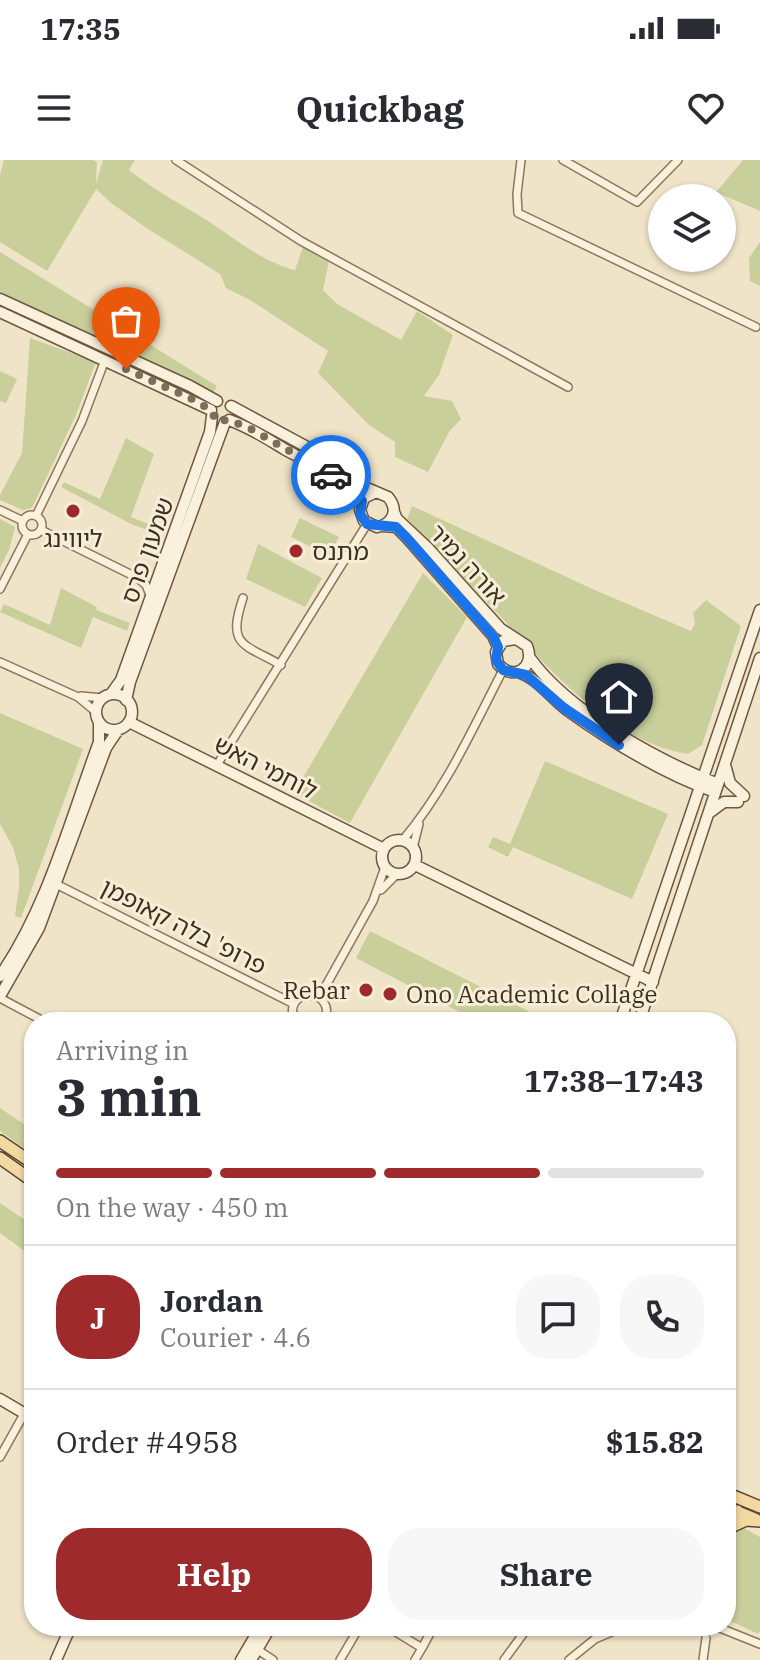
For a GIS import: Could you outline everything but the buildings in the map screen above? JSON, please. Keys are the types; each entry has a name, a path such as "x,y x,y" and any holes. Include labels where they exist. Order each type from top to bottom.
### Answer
{"main road":[{"path":"0,1141 24,1157"},
{"path":"0,1158 24,1175"},
{"path":"736,1496 760,1507"},
{"path":"736,1511 760,1521"},
{"path":"736,1521 760,1521"}],"street":[{"path":"176,160 301,241 568,387"},
{"path":"521,160 518,213 756,327"},
{"path":"563,160 637,202 678,160"},
{"path":"0,299 190,386 213,409 219,422 227,421 251,429 350,488 362,501"},
{"path":"0,312 213,409"},
{"path":"36,516 82,421 105,360"},
{"path":"213,409 224,401 384,494 391,500 394,512 390,521 382,526 367,524 360,514 362,501 376,492"},
{"path":"227,421 232,415 231,406"},
{"name":"שמעון פרס","path":"107,696 121,680 210,432 213,409"},
{"name":"שמעון פרס","path":"126,700 227,421"},
{"path":"0,510 23,521"},
{"name":"אורה נמיר","path":"394,512 397,519 429,549 501,629 516,639"},
{"path":"30,515 36,516 42,524 41,530 28,534 23,521 30,515"},
{"path":"217,765 367,524"},
{"name":"אורה נמיר","path":"382,526 396,527 407,538 493,636 498,647"},
{"path":"41,530 138,578 146,585 151,598"},
{"path":"0,589 28,534"},
{"path":"138,578 148,578 160,571"},
{"path":"243,598 235,622 237,636 243,644 281,665"},
{"path":"623,1012 760,610"},
{"path":"693,808 690,792 675,771 573,702 549,681 530,658 527,646 516,639 503,641 498,647 496,660 503,670 526,675 564,708 604,736 675,771 717,788"},
{"path":"518,672 526,667 530,658"},
{"path":"642,1012 760,658"},
{"path":"0,662 75,695 96,712 99,723 99,742 51,871 27,931 0,976"},
{"path":"402,841 421,818 474,728 503,670"},
{"path":"27,1012 0,997 39,928 109,741 129,722 132,713 126,700 75,695"},
{"path":"96,712 107,696"},
{"name":"לוחמי האש","path":"129,722 384,849"},
{"path":"99,723 106,729 118,730"},
{"path":"675,771 698,768 709,756"},
{"path":"708,814 724,802 741,799 730,783 725,762"},
{"path":"413,848 421,818"},
{"path":"319,998 373,901 385,867 382,858 384,849 394,841 402,841 413,848 417,856 415,865 409,872 397,874 373,901"},
{"path":"415,865 653,982"},
{"path":"385,867 397,874"},
{"name":"פרופ' בלה קאופמן","path":"56,884 294,1004"},
{"path":"620,967 631,965 642,957"},
{"path":"0,970 10,961"},
{"path":"620,967 629,996"},
{"path":"292,1012 294,1004 305,995 319,998 327,1012"},
{"path":"0,1399 24,1413"},
{"path":"0,1457 24,1423"},
{"path":"736,1504 741,1498"},
{"path":"736,1634 760,1644"},
{"path":"56,1660 67,1636"},
{"path":"340,1660 354,1636"},
{"path":"402,1636 422,1648"},
{"path":"415,1660 429,1636"},
{"path":"504,1660 522,1636"},
{"path":"569,1660 602,1636"},
{"path":"703,1660 706,1638"},
{"path":"241,1660 253,1651 273,1660"}],"green space":[{"path":"4,160 93,160 97,162 96,184 103,160 135,160 129,170 138,177 271,262 295,270 303,247 329,261 323,290 337,304 401,340 417,311 453,335 439,375 424,396 452,401 461,419 449,432 428,472 395,457 395,442 369,425 318,373 328,351 250,300 226,288 220,274 148,229 96,189 47,271 0,242 0,175"},
{"path":"743,160 760,160 760,211 736,201 736,184 723,184"},
{"path":"760,242 760,286 750,281 749,258"},
{"path":"0,252 217,386 208,404 0,300"},
{"path":"30,338 96,362 76,415 32,508 23,510 0,500 0,495 22,453"},
{"path":"0,371 17,379 6,403 0,401"},
{"path":"126,438 154,454 131,517 163,530 162,535 133,525 61,487 64,482 100,499"},
{"path":"300,457 344,484 339,495 295,470"},
{"path":"412,506 691,631 695,623 693,613 706,600 741,626 702,745 688,754 660,747 634,735 584,701 407,519"},
{"path":"300,518 339,537 329,556 291,537"},
{"path":"0,519 15,527 0,568"},
{"path":"258,544 322,578 305,607 246,579"},
{"path":"423,573 467,617 350,823 294,793"},
{"path":"61,588 97,607 96,610 130,623 127,631 93,617 81,648 0,612 4,604 50,625"},
{"path":"0,713 83,749 21,918 15,916 19,869 13,847 0,824"},
{"path":"545,761 668,814 632,899 513,847 508,857 488,847 493,837 510,844"},
{"path":"370,931 530,1012 460,1012 356,958"},
{"path":"0,1108 24,1124 24,1148 0,1131"},
{"path":"0,1203 24,1219 24,1251 0,1233"},
{"path":"736,1524 760,1537 758,1634 736,1624"}],"way so far":[{"path":"126,369 192,399 211,410 216,421 229,420 251,429 331,475"}],"place":[{"name":"ליווינג","path":"73,511"},
{"name":"מתנס","path":"296,551"},
{"name":"Rebar","path":"366,990"},
{"name":"Ono Academic Collage","path":"390,994"}],"route":[{"path":"331,475 362,501 360,514 367,524 396,527 407,538 493,636 498,647 496,660 503,670 526,675 564,708 619,745"}]}
